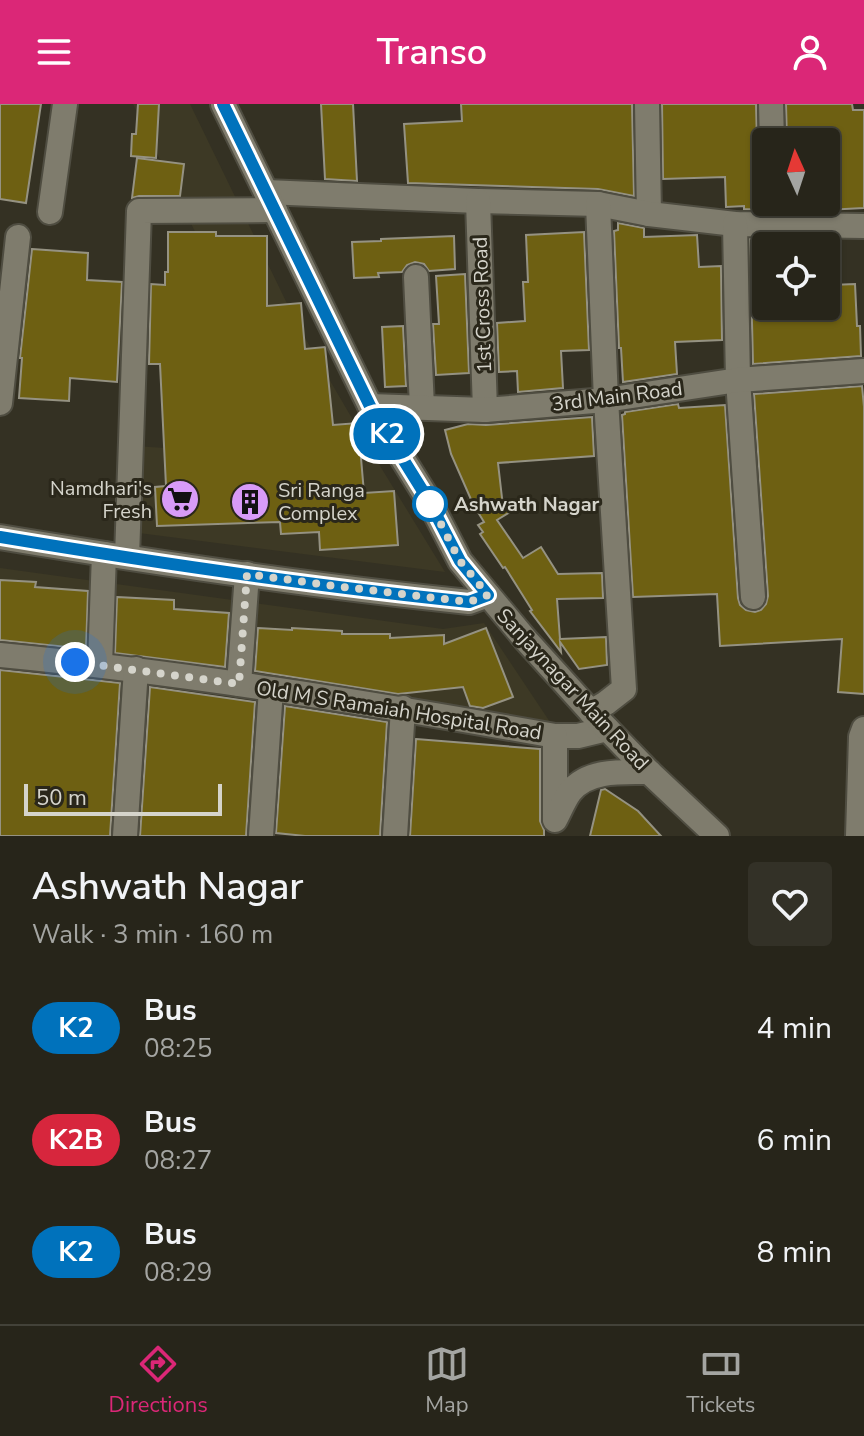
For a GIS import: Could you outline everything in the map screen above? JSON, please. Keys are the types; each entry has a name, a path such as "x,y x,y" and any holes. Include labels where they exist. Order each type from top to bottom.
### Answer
{"street":[{"path":"50,212 65,104"},
{"name":"Sanjaynagar Main Road","path":"223,104 370,406 429,501 460,561 525,639 599,720 717,836"},
{"path":"647,104 649,214"},
{"path":"771,104 772,128"},
{"path":"100,665 115,556 139,211 270,201 478,201 598,204 649,214 735,224 765,216"},
{"name":"1st Cross Road","path":"478,201 485,410"},
{"path":"598,204 606,400 624,689 606,703 599,720"},
{"path":"796,216 864,226"},
{"path":"735,224 738,380 753,597"},
{"path":"0,403 18,237"},
{"path":"416,277 422,407"},
{"name":"3rd Main Road","path":"370,406 485,410 606,400 738,380 864,371"},
{"path":"0,537 115,556 469,602 488,595"},
{"path":"239,684 247,574"},
{"name":"Old M S Ramaiah Hospital Road","path":"0,655 136,669 239,684 403,708 555,736 578,736 599,720"},
{"path":"125,836 136,669"},
{"path":"261,836 271,689"},
{"path":"395,836 403,708"},
{"path":"858,836 863,733"},
{"path":"554,828 555,736"},
{"path":"554,828 571,790 585,780 613,773 649,772"}],"shaded area":[{"path":"133,104 190,104 298,326 445,572 131,532 134,446 301,457"},
{"path":"0,568 443,629 484,623 550,722 0,654"}],"building":[{"path":"0,104 41,104 26,203 0,199"},
{"path":"138,104 159,104 156,158 131,156"},
{"path":"321,104 353,104 357,181 325,179"},
{"path":"461,104 632,104 634,196 598,189 408,183 404,124 462,121"},
{"path":"662,104 756,104 757,128 752,128 752,209 744,209 744,206 726,207 725,177 663,179"},
{"path":"786,104 852,104 853,110 864,110 864,208 840,209 840,128 787,128"},
{"path":"137,158 184,164 180,196 132,198"},
{"path":"618,223 644,228 644,237 697,235 699,267 721,266 722,340 675,342 677,374 623,382 614,231 618,230"},
{"path":"168,232 267,236 267,306 301,303 305,349 325,347 333,425 358,423 364,493 394,491 398,545 320,550 319,532 281,534 280,522 157,526 155,487 166,486 160,364 149,364 151,284 165,285"},
{"path":"584,232 589,350 561,351 563,388 518,392 517,371 499,372 497,323 525,321 523,282 528,282 526,235"},
{"path":"454,236 455,269 429,271 424,264 415,262 407,265 402,272 354,278 352,242"},
{"path":"750,239 752,320 840,320 840,285 855,284 861,356 753,364"},
{"path":"32,249 88,253 87,280 122,282 117,382 70,378 69,401 19,398 20,358"},
{"path":"465,274 469,373 436,375 433,324 439,324 436,276"},
{"path":"403,326 406,386 385,387 382,327"},
{"path":"862,386 864,694 838,692 842,639 720,646 717,594 633,597 622,415 625,412 678,404 679,408 725,405 738,598 746,610 755,612 766,604 768,596 754,394"},
{"path":"592,417 594,456 498,463 502,498 510,512 497,520 523,558 541,547 558,574 602,573 603,598 557,599 560,639 606,637 607,665 579,669 560,642 561,652 530,611 505,567 480,534 483,532 478,525 484,522 451,454 445,430 468,424"},
{"path":"0,580 36,582 35,587 88,591 86,649 0,640"},
{"path":"117,597 174,600 174,609 229,613 225,667 115,653"},
{"path":"258,628 390,634 390,638 444,635 444,644 486,628 513,697 483,708 470,706 463,687 398,694 255,671"},
{"path":"0,670 120,683 110,836 0,836"},
{"path":"150,687 255,702 246,836 140,836"},
{"path":"285,706 387,722 380,836 276,833"},
{"path":"416,739 540,749 540,821 544,836 410,836"},
{"path":"605,789 638,811 661,836 590,836 601,790"}],"bus line":[{"name":"K2","path":"0,537 355,589 469,602 488,595 460,561 429,501 370,406 223,104"}],"place":[{"name":"Namdhari's Fresh","path":"180,499"},
{"name":"Sri Ranga Complex","path":"250,502"},
{"name":"Ashwath Nagar","path":"430,504"}],"route":[{"path":"75,662 239,684 247,574 469,602 488,595 460,561 429,501 430,504"}]}
